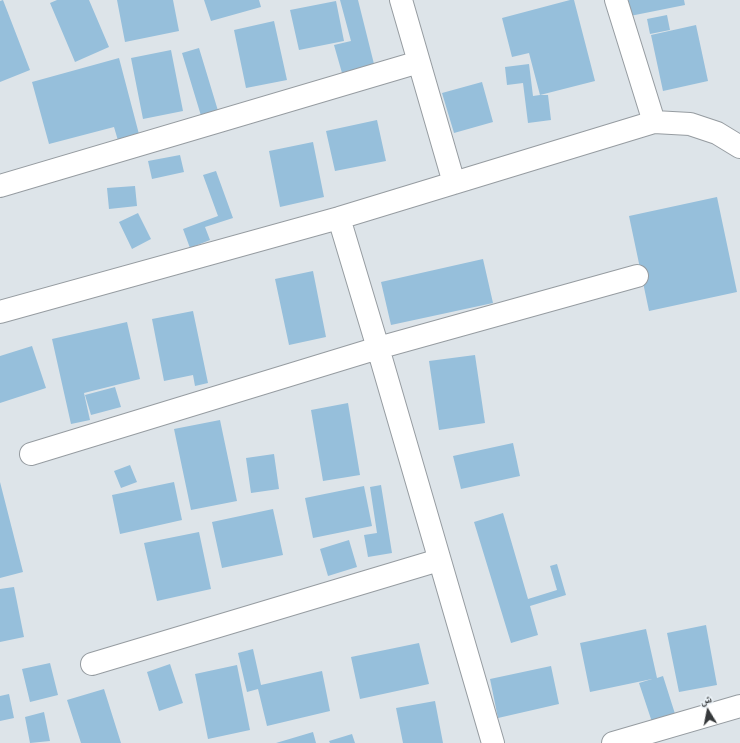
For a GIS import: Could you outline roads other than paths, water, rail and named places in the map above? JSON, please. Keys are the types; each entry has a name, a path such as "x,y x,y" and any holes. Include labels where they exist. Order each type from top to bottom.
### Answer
{"street":[{"path":"401,0 454,183"},
{"path":"616,0 654,122"},
{"path":"0,186 419,62"},
{"path":"0,312 339,218 654,122 690,124 717,133 740,147"},
{"path":"339,218 493,743"},
{"path":"30,454 378,348 637,276"},
{"path":"92,664 440,560"},
{"path":"613,743 740,706"}]}
